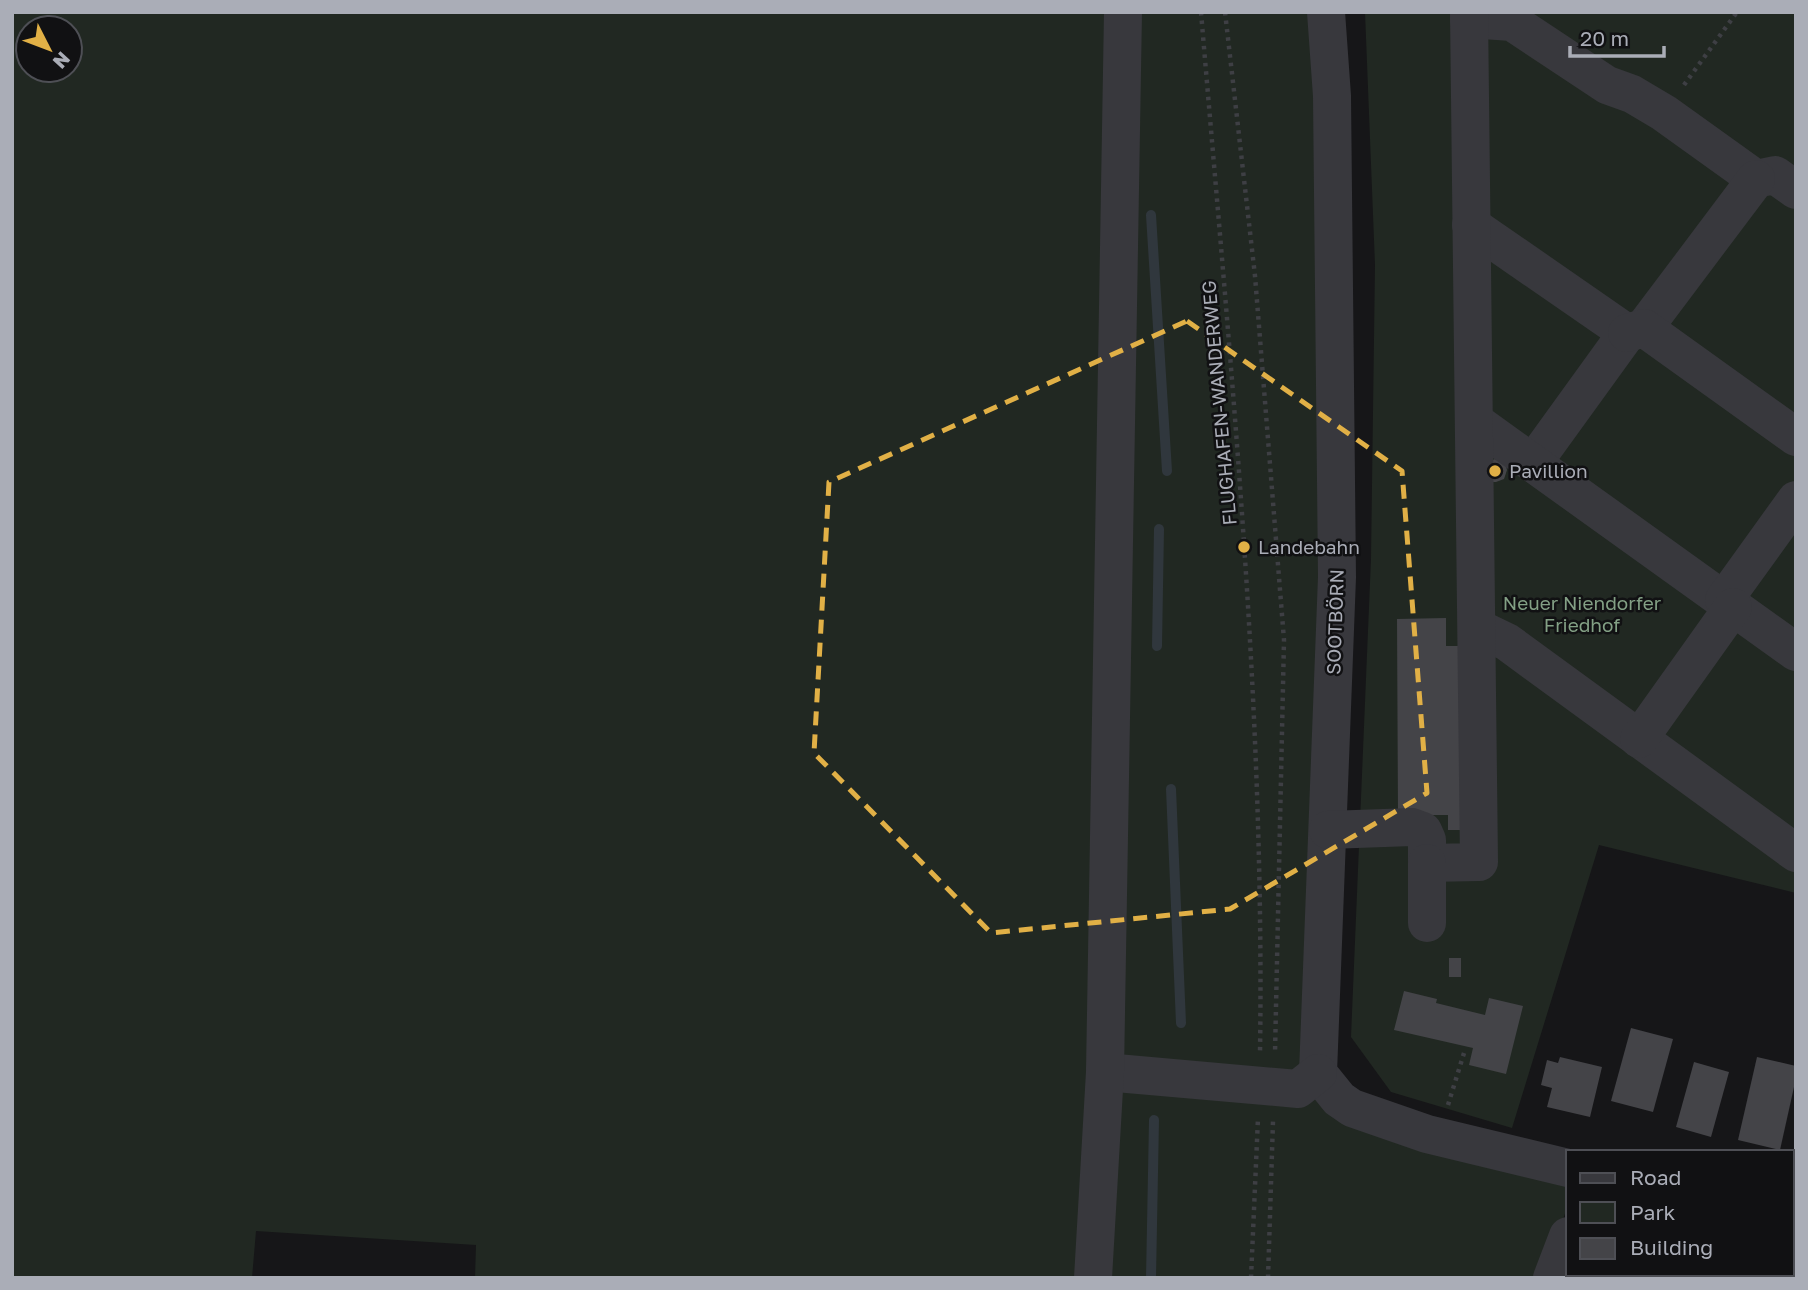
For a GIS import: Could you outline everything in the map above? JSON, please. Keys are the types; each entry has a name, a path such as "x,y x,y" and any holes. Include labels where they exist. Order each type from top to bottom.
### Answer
{"street":[{"path":"1093,1278 1105,1072 1124,12"},
{"name":"SOOTBÖRN","path":"1326,12 1332,96 1337,578 1328,830 1329,1086"},
{"path":"1427,863 1479,862 1469,16 1512,22 1607,85 1632,94 1664,113 1756,179"},
{"path":"1533,463 1756,179 1774,175 1796,190"},
{"path":"1471,225 1796,437"},
{"path":"1474,421 1796,652"},
{"path":"1639,738 1796,500"},
{"path":"1478,628 1507,642 1796,853"},
{"path":"1328,830 1412,827 1423,831 1427,840 1427,923"},
{"path":"1105,1072 1298,1089 1329,1086 1352,1108 1438,1137 1566,1168"},
{"path":"1552,1278 1566,1241"}],"path":[{"name":"FLUGHAFEN-WANDERWEG","path":"1201,12 1250,618 1267,1086"},
{"path":"1225,12 1255,276 1284,640 1267,1086 1268,1278"},
{"path":"1664,113 1737,12"},
{"path":"1438,1137 1464,1053"},
{"path":"1251,1278 1267,1086"}],"highlighted area":[{"path":"1187,321 1402,471 1427,793 1230,909 991,933 814,753 829,482"}],"green space":[{"path":"12,12 1310,12 1315,77 1320,570 1306,1071 1566,1182 1566,1211 1540,1278 475,1278 476,1245 256,1231 252,1278 12,1278"},
{"name":"Neuer Niendorfer Friedhof","path":"1365,12 1796,12 1796,893 1599,845 1512,1128 1391,1092 1351,1037 1371,559 1375,265"}],"building":[{"name":"Pavillion","path":"1495,459 1506,466 1507,470 1504,479 1492,482 1490,461"},
{"path":"1446,618 1446,646 1470,646 1470,830 1448,830 1448,815 1398,815 1397,619"},
{"path":"1449,958 1461,958 1461,977 1449,977"},
{"path":"1404,991 1437,999 1436,1003 1485,1015 1489,998 1523,1006 1506,1074 1469,1065 1473,1048 1394,1030"},
{"path":"1631,1028 1673,1039 1653,1112 1611,1101"},
{"path":"1560,1057 1602,1067 1590,1117 1547,1107 1552,1088 1541,1085 1547,1060 1558,1063"},
{"path":"1757,1057 1796,1066 1796,1078 1780,1150 1738,1140"},
{"path":"1694,1062 1729,1072 1711,1137 1676,1127"}],"waterway":[{"path":"1151,215 1167,471"},
{"path":"1157,646 1159,529"},
{"path":"1171,789 1181,1023"},
{"path":"1151,1278 1154,1120"}],"place":[{"name":"Pavillion","path":"1495,471"},
{"name":"Landebahn","path":"1244,547"}]}
